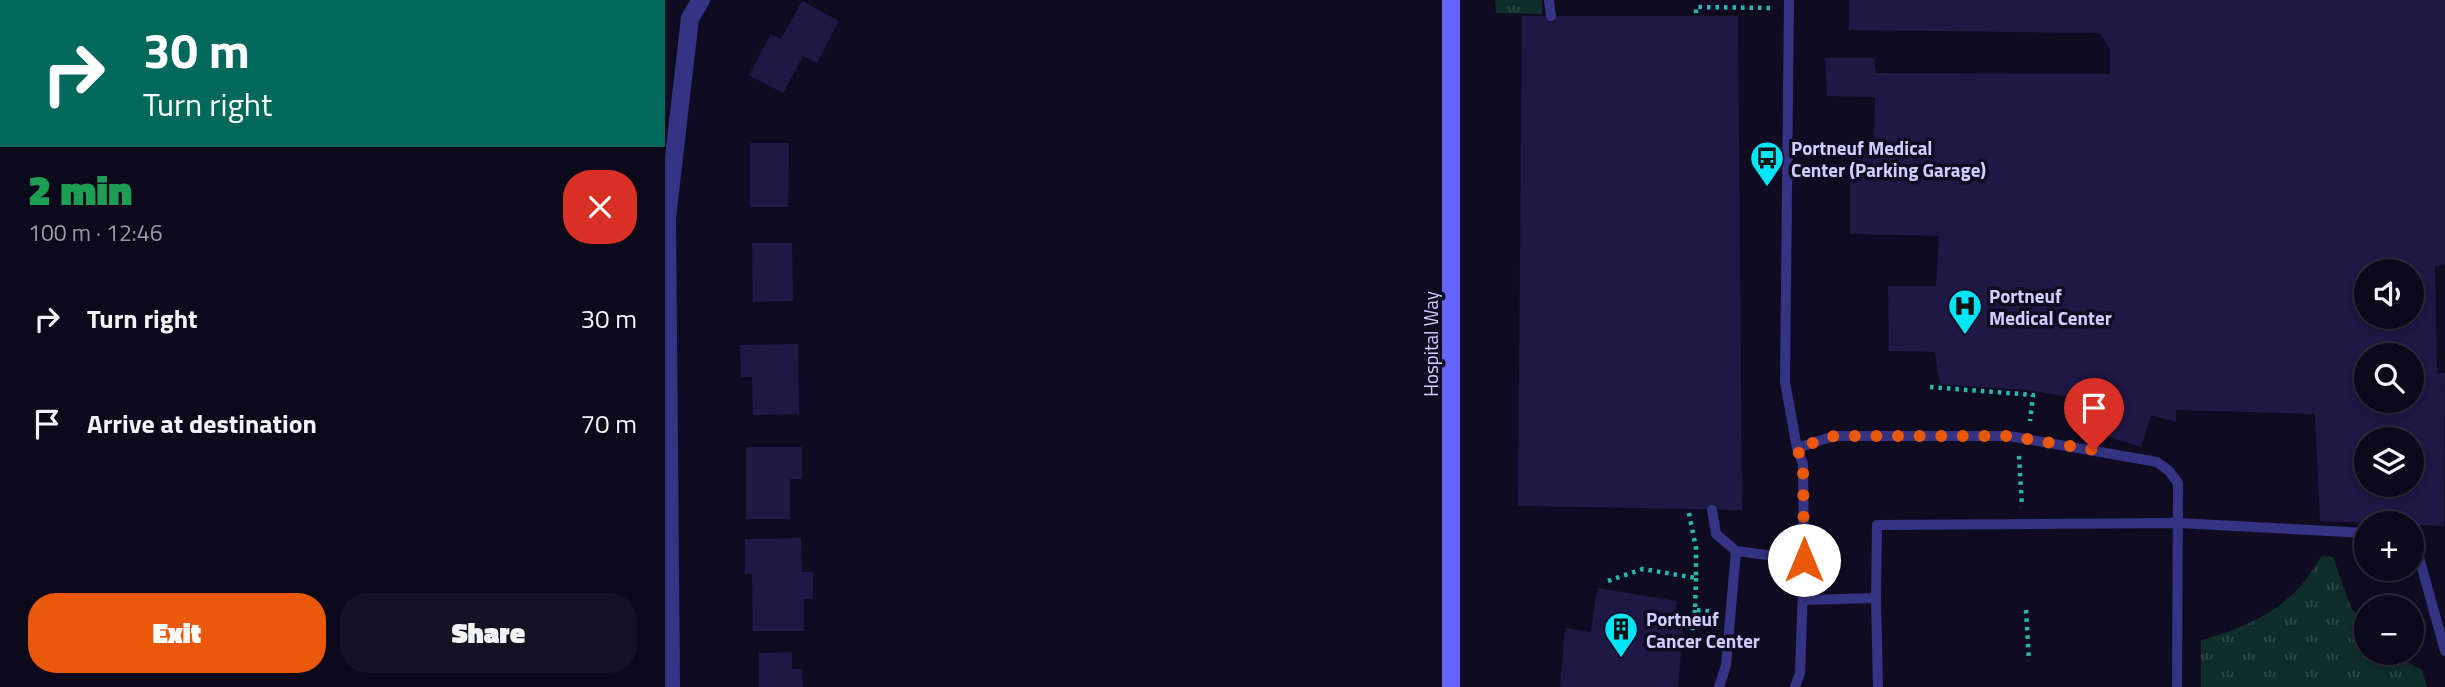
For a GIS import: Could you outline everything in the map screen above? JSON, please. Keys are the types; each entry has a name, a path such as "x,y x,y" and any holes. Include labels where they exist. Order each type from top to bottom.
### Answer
{"street":[{"path":"671,687 667,218 690,18 701,0"},
{"name":"Hospital Way","path":"1451,0 1451,687"}],"lane":[{"path":"1549,0 1551,16"},
{"path":"1789,0 1785,382 1797,448 1803,464 1804,560 1800,673 1795,687"},
{"path":"1797,448 1834,436 2009,436 2157,462 2169,471 2178,483 2177,687"},
{"path":"1712,510 1716,534 1736,551 1804,560"},
{"path":"1878,687 1877,525 2179,523 2354,532"},
{"path":"1719,687 1726,665 1736,551"},
{"path":"2424,575 2445,651"},
{"path":"1803,600 1876,598"}],"path":[{"path":"1696,13 1696,7 1776,8"},
{"path":"1930,387 2033,395 2030,425"},
{"path":"2020,452 2018,465 2023,510"},
{"path":"1688,509 1696,548 1698,611 1691,639 1696,640"},
{"path":"1608,581 1643,569 1696,578"},
{"path":"2026,610 2029,661"}],"green space":[{"path":"1495,0 1542,0 1542,14 1496,13"},
{"path":"2322,556 2333,557 2354,612 2354,665 2413,665 2422,670 2427,687 2201,687 2201,640 2241,627 2266,614 2289,598"}],"building":[{"name":"Portneuf Medical Center","path":"1849,0 2445,0 2445,264 2435,267 2437,373 2445,373 2444,526 2424,525 2424,511 2354,511 2354,522 2320,521 2315,414 2176,410 2176,422 2151,415 2141,447 2109,437 2114,405 2027,390 1940,384 1935,352 1889,351 1888,286 1936,286 1939,236 1850,234 1850,142 1874,139 1875,97 1827,96 1825,58 1874,58 1876,73 2110,74 2110,50 2100,33 1849,30"},
{"path":"802,1 839,21 817,63 803,56 783,93 749,75 771,34 781,39"},
{"path":"1522,16 1738,16 1742,510 1518,506"},
{"path":"750,143 789,143 788,207 750,207"},
{"path":"752,243 792,243 793,301 753,302"},
{"path":"798,344 799,414 753,415 752,377 741,377 740,345"},
{"path":"746,447 802,447 802,479 790,479 790,519 746,519"},
{"path":"801,538 802,572 813,572 813,599 804,599 804,631 753,631 752,574 745,574 745,539"},
{"name":"Portneuf Cancer Center","path":"1597,588 1677,601 1672,628 1683,629 1678,687 1560,687 1565,628 1591,632"},
{"path":"792,652 792,669 802,669 803,687 759,687 759,653"}],"place":[{"name":"Portneuf Medical Center (Parking Garage)","path":"1767,188"},
{"name":"Portneuf Medical Center","path":"1965,336"},
{"name":"Portneuf Cancer Center","path":"1621,659"}],"route":[{"path":"1804,560 1803,464 1797,448 1834,436 2009,436 2094,450"}]}
